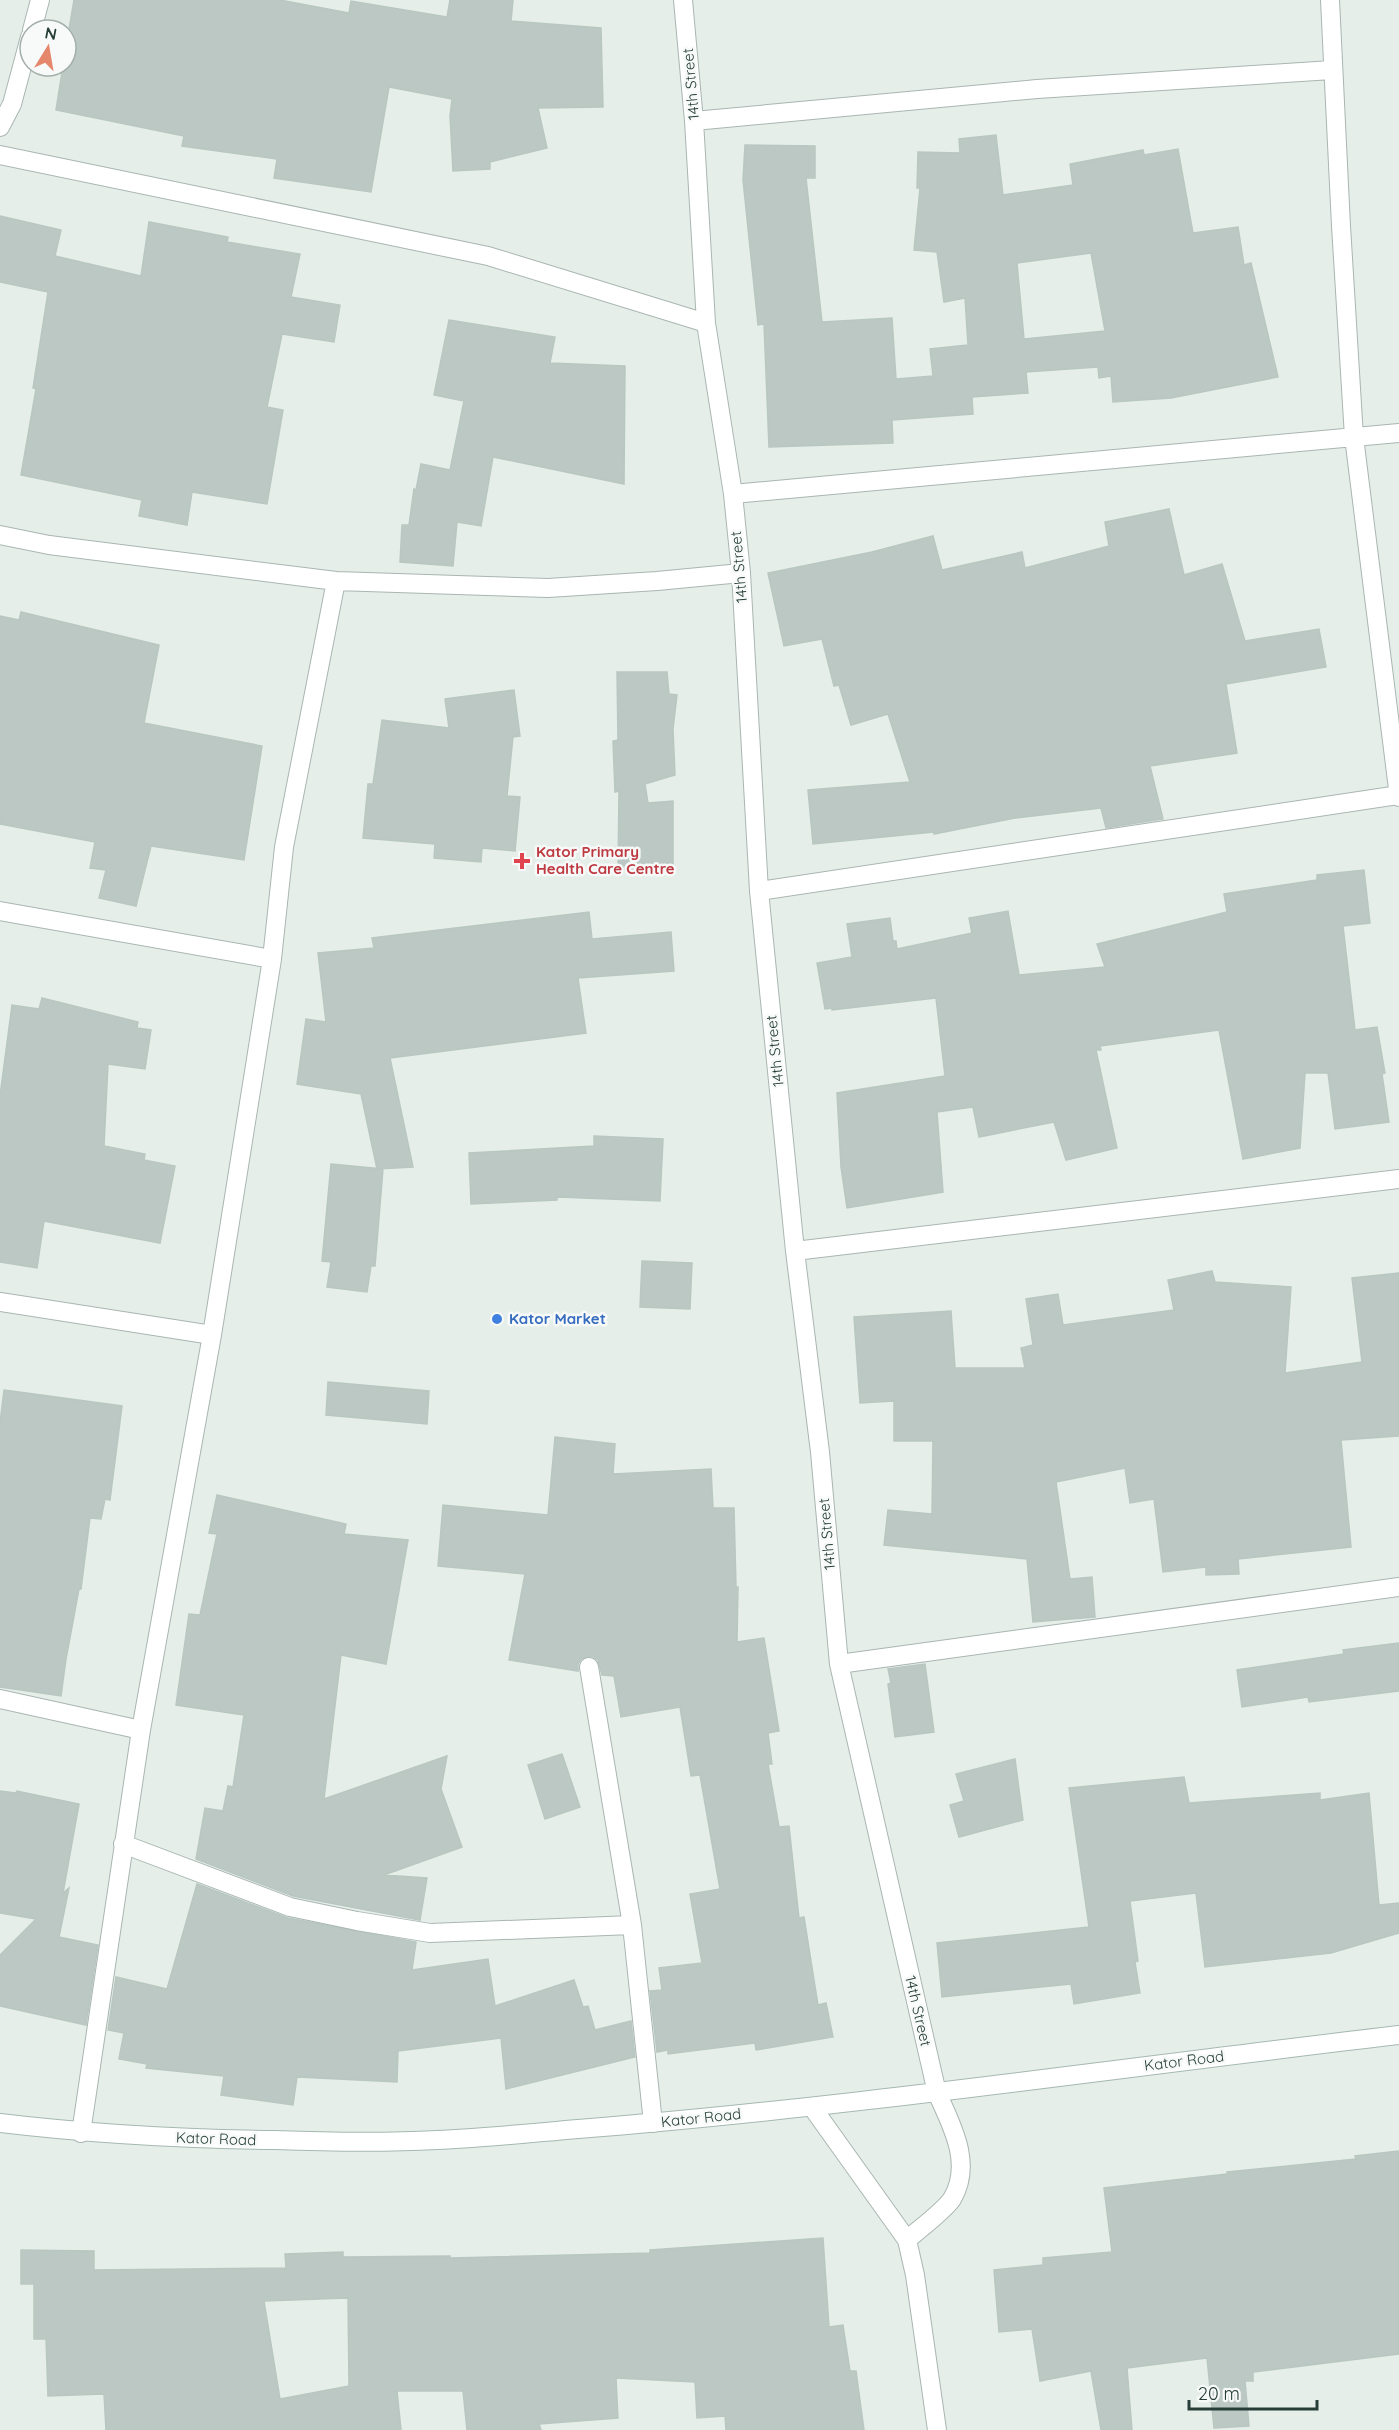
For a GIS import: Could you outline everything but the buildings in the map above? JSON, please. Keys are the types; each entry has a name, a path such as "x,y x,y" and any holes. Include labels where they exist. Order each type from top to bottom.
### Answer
{"street":[{"path":"35,18 40,0"},
{"name":"14th Street","path":"683,0 694,121 706,323 733,494 741,573 759,891 795,1251 820,1452 839,1664 937,2093 956,2135 960,2156 960,2177 951,2200 907,2240"},
{"path":"759,891 1399,796 1354,437 1332,70 1330,0"},
{"path":"694,121 1037,89 1332,70"},
{"path":"0,127 12,104 19,78"},
{"path":"0,155 488,256 706,323"},
{"path":"733,494 1399,433"},
{"path":"0,536 336,581 548,588 741,573"},
{"path":"81,2133 141,1730 212,1335 272,959 284,847 336,581"},
{"path":"0,911 272,959"},
{"path":"795,1251 1399,1179"},
{"path":"0,1302 212,1335"},
{"path":"839,1664 1399,1587"},
{"path":"589,1667 632,1925 653,2123"},
{"path":"0,1699 141,1730"},
{"path":"123,1844 290,1907 430,1933 632,1925"},
{"name":"Kator Road","path":"0,2123 81,2133 210,2139 330,2142 413,2140 653,2123 812,2107 1399,2035"},
{"path":"812,2107 907,2240 915,2275 937,2430"}],"place":[{"name":"Kator Primary Health Care Centre","path":"522,861"},
{"name":"Kator Market","path":"497,1319"}]}
